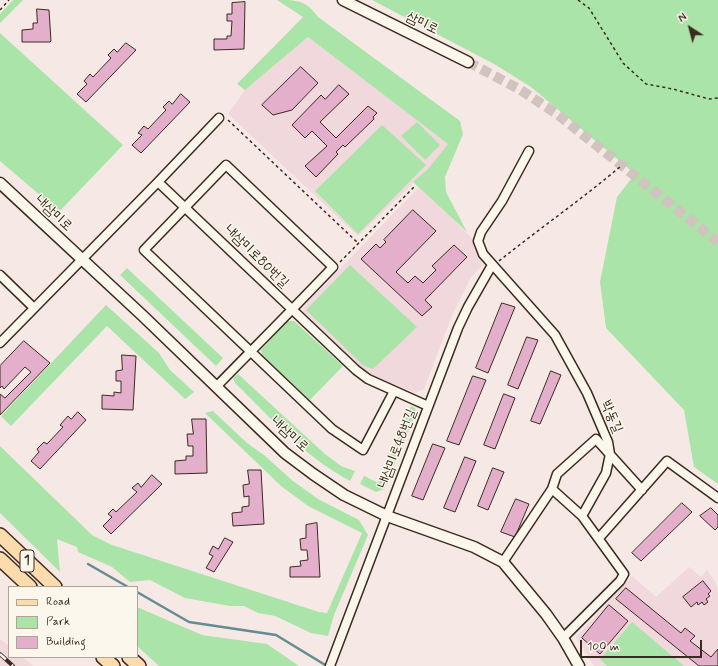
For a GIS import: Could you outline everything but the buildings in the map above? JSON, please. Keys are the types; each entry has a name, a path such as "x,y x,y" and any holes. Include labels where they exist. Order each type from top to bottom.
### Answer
{"main road":[{"name":"1","path":"0,535 54,586"},
{"name":"1","path":"0,559 29,586"},
{"path":"104,658 113,666"},
{"path":"130,658 139,666"}],"street":[{"name":"삼미로","path":"343,0 468,62"},
{"path":"0,343 219,118"},
{"name":"박동길","path":"529,151 502,201 481,232 478,241 483,254 534,310 561,345 590,400 608,442 610,454 606,473 582,516"},
{"path":"216,387 250,352 292,310 333,267 226,165 144,250 250,352 332,429 363,450 394,391"},
{"name":"내삼미로80번길","path":"158,182 356,370 368,379 428,406"},
{"name":"내삼미로","path":"0,183 285,453 312,474 344,495 387,516 474,547 503,562 542,608 563,638 579,666"},
{"name":"내삼미로48번길","path":"330,666 428,406 468,307 492,265"},
{"path":"0,275 34,308"},
{"path":"503,562 552,489 557,474 596,439 642,490"},
{"path":"599,538 667,461 718,498"},
{"path":"552,489 582,516 624,574 620,581 563,638"}],"path":[{"path":"0,10 9,0"},
{"path":"578,0 589,8 623,63 646,84 709,99 718,98"},
{"path":"228,120 358,243"},
{"path":"492,265 554,217 580,200 621,166"},
{"path":"340,262 414,188"}],"shaded area":[{"path":"308,37 448,144 428,169 358,236 228,114 245,90"},
{"path":"419,187 471,237 483,265 471,277 451,318 424,389 416,393 374,376 361,367 303,311 303,307"},
{"path":"689,567 701,577 707,570 716,583 718,592 718,666 594,666 576,637 632,576 656,597"},
{"path":"0,639 8,645 8,658 23,658 33,666 0,666"}],"green space":[{"path":"13,0 23,0 0,23 0,14"},
{"path":"277,0 290,0 305,4 314,11 318,17 460,121 463,134 445,177 446,192 467,232 413,182 428,169 448,144 308,37 245,90 237,84 303,17"},
{"path":"372,0 718,0 718,484 694,467 684,410 606,328 600,282 617,197 635,174 531,87 494,64"},
{"path":"0,33 123,145 57,214 49,203 0,161"},
{"path":"417,122 440,145 425,160 401,136"},
{"path":"382,125 426,165 358,234 315,191"},
{"path":"350,265 417,327 373,369 364,366 306,310"},
{"path":"127,268 223,358 216,366 120,275"},
{"path":"106,305 159,353 170,370 194,392 185,399 107,326 11,426 1,416"},
{"path":"287,321 294,321 343,366 310,400 262,355 261,350"},
{"path":"238,374 325,454 341,466 355,471 350,481 303,449 275,423 235,383 233,378"},
{"path":"411,406 415,408 416,413 384,489 376,492 360,484 364,476 379,483"},
{"path":"213,411 247,443 264,455 293,481 318,499 359,520 368,535 334,615 328,636 311,633 275,616 258,613 244,606 230,606 185,598 150,580 130,582 112,567 78,552 77,547 57,539 60,572 0,513 0,446 92,535 112,545 319,612 327,613 362,533 308,506 281,486 205,413"},
{"path":"138,607 202,635 267,644 299,666 159,666 138,647"},
{"path":"632,622 684,666 607,666 600,659"}],"waterway":[{"path":"88,564 126,586"},
{"path":"138,593 189,622 276,635 327,666"}],"tunnel":[{"path":"468,62 519,89 557,114 718,242"}],"railway":[{"path":"0,654 13,666"}]}
